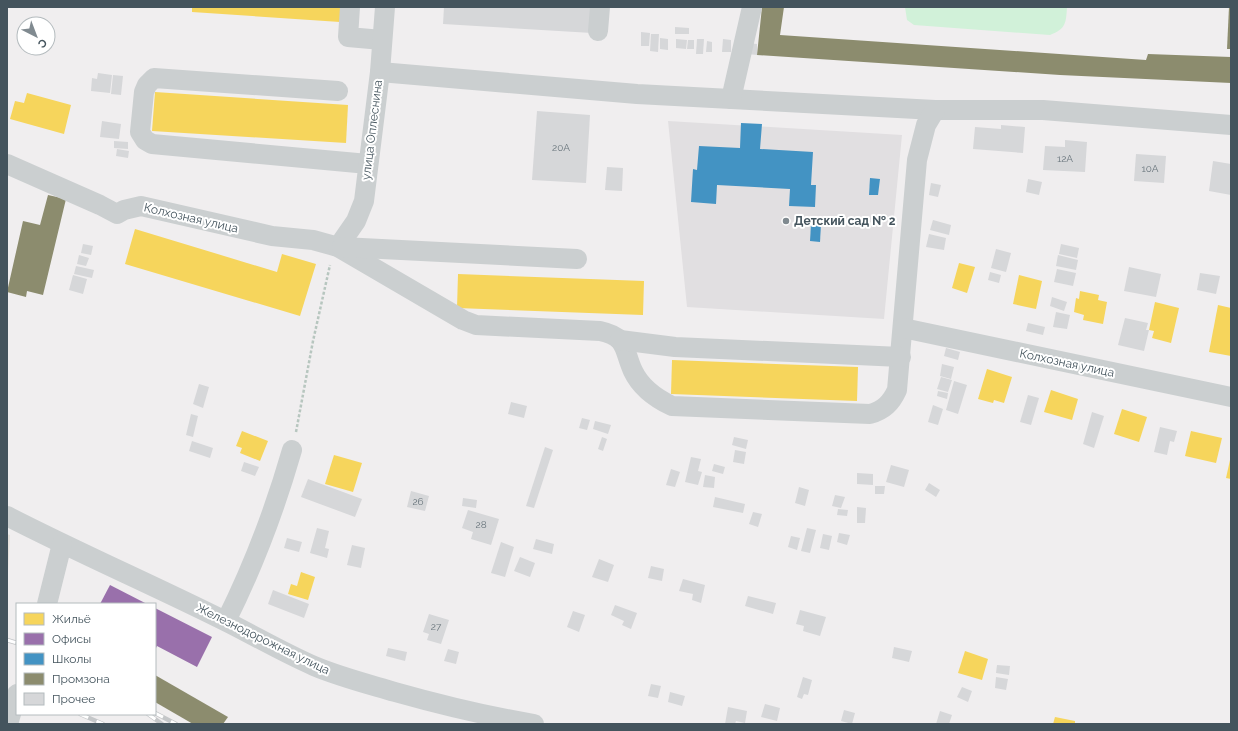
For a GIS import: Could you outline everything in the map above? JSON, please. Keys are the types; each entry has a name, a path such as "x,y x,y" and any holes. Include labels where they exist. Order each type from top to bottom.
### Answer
{"street":[{"path":"350,7 348,37 382,40"},
{"name":"улица Оплеснина","path":"338,247 356,222 364,200 380,72 385,7"},
{"path":"598,31 600,7"},
{"path":"731,99 752,7"},
{"path":"380,72 637,94 935,110 1043,110 1231,125"},
{"path":"338,91 154,78 147,84 144,92 140,132 145,140 152,144 368,164"},
{"path":"338,247 463,320 476,325 600,331 612,334 620,340 626,349 633,371 650,394 672,406 684,408 870,414 878,412 892,400 898,382 917,160 926,125 935,110"},
{"name":"Колхозная улица","path":"7,164 117,214 124,210 141,206 272,236 313,240 338,247"},
{"path":"338,247 577,259"},
{"name":"Колхозная улица","path":"903,328 1231,397"},
{"path":"620,340 675,347 901,357"},
{"path":"226,621 267,527 283,483 292,450"},
{"name":"Железнодорожная улица","path":"7,516 62,544 226,621 270,645 315,666 359,682 447,706 534,724"},
{"path":"47,603 62,544"},
{"path":"8,724 16,697"}],"path":[{"path":"292,450 313,341 331,261 338,247"}],"shaded area":[{"name":"Детский сад № 2","path":"668,121 902,135 884,319 687,307"},
{"path":"7,534 10,535 7,590"}],"green space":[{"path":"905,7 1067,7 1064,25 1055,33 1050,35 914,25 907,20"}],"building: Жильё":[{"path":"192,7 341,7 340,22 192,12"},
{"path":"155,92 348,105 346,143 152,131"},
{"path":"27,93 71,105 64,134 10,119 15,101 24,103"},
{"path":"135,229 277,272 282,254 316,264 300,316 125,264"},
{"path":"959,263 975,267 967,293 952,288"},
{"path":"458,274 644,281 643,315 457,308"},
{"path":"1019,275 1042,281 1036,309 1013,304"},
{"path":"1080,291 1099,295 1098,300 1107,302 1103,324 1083,320 1084,315 1074,312 1076,298 1079,299"},
{"path":"1155,302 1179,308 1171,343 1152,338 1154,331 1149,330"},
{"path":"1218,305 1231,308 1231,356 1209,352"},
{"path":"672,360 858,367 857,401 671,394"},
{"path":"987,369 1012,377 1004,403 994,400 993,403 978,399"},
{"path":"1051,390 1078,399 1072,420 1044,412"},
{"path":"1122,409 1147,417 1139,442 1114,434"},
{"path":"242,431 268,441 260,461 240,453 242,448 236,446"},
{"path":"1191,431 1222,438 1216,463 1185,456"},
{"path":"334,455 362,463 353,492 325,484"},
{"path":"1231,460 1231,479 1226,478"},
{"path":"301,572 315,577 308,600 288,594 291,584 297,586"},
{"path":"965,651 988,659 982,680 958,673"},
{"path":"1055,717 1075,721 1075,724 1053,724"}],"building: Офисы":[{"path":"110,585 145,603 101,603"},
{"path":"156,609 212,637 197,667 157,646 156,648"}],"building: Школы":[{"path":"741,123 762,124 760,149 813,152 811,185 816,185 815,207 789,206 790,189 717,185 716,204 691,202 693,169 697,170 699,146 740,148"},
{"path":"870,178 880,179 878,195 869,195"},
{"path":"811,224 821,224 820,242 810,241"}],"building: Промзона":[{"path":"762,7 784,7 780,35 1146,60 1148,54 1231,57 1231,83 1060,75 757,55"},
{"path":"1229,7 1231,7 1231,49 1227,49"},
{"path":"48,195 66,199 43,295 27,291 26,297 7,292 23,221 40,225"},
{"path":"156,676 228,717 223,724 193,724 156,703"}],"building: Прочее":[{"path":"444,7 594,7 592,33 443,24"},
{"path":"675,27 689,28 689,34 675,34"},
{"path":"641,32 650,33 649,46 641,46"},
{"path":"651,34 659,34 658,52 650,51"},
{"path":"660,38 668,39 668,50 660,49"},
{"path":"676,39 687,40 686,49 676,48"},
{"path":"697,39 704,39 703,54 696,54"},
{"path":"723,39 731,40 731,52 722,52"},
{"path":"688,40 694,40 694,49 687,49"},
{"path":"707,41 712,42 712,52 706,52"},
{"path":"748,43 757,44 757,55 747,54"},
{"path":"98,73 112,75 110,93 91,91 92,78 97,79"},
{"path":"113,75 123,76 121,95 111,94"},
{"path":"537,111 590,115 586,183 532,180"},
{"path":"102,121 121,124 119,139 100,137"},
{"path":"1001,125 1025,127 1023,153 973,149 975,127 1001,129"},
{"path":"1065,140 1087,142 1085,172 1043,170 1045,146 1065,147"},
{"path":"114,141 128,142 128,149 114,148"},
{"path":"117,149 129,151 128,158 116,156"},
{"path":"1136,154 1166,156 1164,183 1134,181"},
{"path":"1213,161 1231,164 1231,195 1209,191"},
{"path":"607,167 623,168 622,191 605,190"},
{"path":"1028,179 1042,182 1039,195 1026,192"},
{"path":"931,183 941,185 938,197 929,195"},
{"path":"933,220 951,225 949,235 930,230"},
{"path":"929,234 946,238 944,250 926,247"},
{"path":"83,244 93,246 91,255 81,253"},
{"path":"1061,244 1079,248 1077,258 1059,254"},
{"path":"996,249 1011,253 1006,272 991,268"},
{"path":"79,255 89,258 86,266 77,264"},
{"path":"1058,255 1078,260 1076,270 1056,266"},
{"path":"76,266 94,270 92,278 74,274"},
{"path":"1129,267 1161,274 1156,297 1124,291"},
{"path":"1057,269 1076,273 1073,286 1054,282"},
{"path":"990,272 1001,275 999,283 988,280"},
{"path":"1200,273 1220,276 1216,294 1197,290"},
{"path":"73,275 87,279 83,294 69,290"},
{"path":"1052,297 1067,302 1064,311 1050,306"},
{"path":"1056,312 1070,315 1067,329 1053,327"},
{"path":"1125,318 1148,323 1146,330 1149,330 1144,351 1118,345"},
{"path":"1028,323 1045,327 1043,335 1026,331"},
{"path":"946,348 960,352 958,360 944,356"},
{"path":"942,364 954,367 951,379 940,376"},
{"path":"941,377 952,380 948,392 937,389"},
{"path":"954,381 967,385 958,414 946,410"},
{"path":"199,384 209,387 203,408 193,404"},
{"path":"938,391 948,393 947,399 937,396"},
{"path":"1028,395 1039,398 1031,425 1020,422"},
{"path":"511,402 527,406 524,418 508,414"},
{"path":"933,405 943,409 938,425 928,422"},
{"path":"1092,412 1104,416 1094,448 1083,444"},
{"path":"191,414 198,416 193,437 186,435"},
{"path":"582,418 590,420 587,430 579,428"},
{"path":"595,421 611,425 608,434 593,429"},
{"path":"1160,427 1177,431 1174,442 1170,441 1167,455 1154,452"},
{"path":"602,437 607,439 603,451 598,449"},
{"path":"734,437 748,440 746,449 732,445"},
{"path":"192,441 213,448 210,458 189,451"},
{"path":"545,447 553,450 534,508 526,506"},
{"path":"735,450 746,452 744,464 733,462"},
{"path":"691,457 701,459 698,471 702,472 698,485 685,482"},
{"path":"244,462 259,467 255,476 241,471"},
{"path":"714,464 725,467 723,474 712,471"},
{"path":"891,465 909,470 904,487 886,482"},
{"path":"671,469 680,472 675,487 666,485"},
{"path":"857,473 873,474 873,485 857,484"},
{"path":"705,475 715,477 714,488 703,487"},
{"path":"308,479 362,499 355,517 301,497"},
{"path":"929,483 940,490 936,497 925,490"},
{"path":"875,486 885,486 884,494 875,494"},
{"path":"799,487 809,490 805,506 795,503"},
{"path":"411,491 429,496 425,511 407,507"},
{"path":"835,495 845,497 841,508 832,506"},
{"path":"715,497 745,504 743,513 713,507"},
{"path":"463,498 477,500 476,508 462,506"},
{"path":"857,507 866,508 865,523 857,523"},
{"path":"838,509 848,510 847,516 837,515"},
{"path":"468,510 499,519 491,545 471,539 473,532 462,528"},
{"path":"753,512 762,514 758,527 749,524"},
{"path":"317,528 329,531 325,548 329,549 327,558 310,553"},
{"path":"807,528 816,530 810,553 801,551"},
{"path":"839,533 850,535 847,545 837,542"},
{"path":"823,534 832,536 829,550 820,548"},
{"path":"791,536 800,538 797,550 788,547"},
{"path":"287,538 302,542 299,552 284,548"},
{"path":"536,539 554,544 552,554 533,549"},
{"path":"501,542 514,547 505,577 491,573"},
{"path":"352,545 365,548 361,568 347,565"},
{"path":"520,557 535,563 530,577 514,571"},
{"path":"599,559 614,565 608,582 592,577"},
{"path":"651,566 664,569 662,581 648,578"},
{"path":"683,579 705,585 701,603 692,600 693,594 679,591"},
{"path":"273,590 309,604 304,618 268,604"},
{"path":"748,596 776,603 773,614 745,606"},
{"path":"615,605 637,613 631,629 622,625 624,621 611,615"},
{"path":"800,610 826,617 820,636 803,631 804,626 796,624"},
{"path":"573,611 585,615 579,632 567,627"},
{"path":"429,614 449,620 441,644 427,640 429,634 423,632"},
{"path":"894,647 912,651 909,662 892,658"},
{"path":"388,648 407,652 405,661 386,656"},
{"path":"448,649 459,652 456,664 444,661"},
{"path":"997,665 1010,666 1009,675 996,673"},
{"path":"803,677 812,680 808,695 804,694 802,699 797,697"},
{"path":"996,677 1008,679 1006,690 995,688"},
{"path":"651,684 661,686 658,698 648,696"},
{"path":"962,687 972,691 968,702 957,697"},
{"path":"670,692 685,696 682,706 668,702"},
{"path":"765,704 780,708 777,721 761,717"},
{"path":"728,707 747,711 745,723 736,721 735,724 725,724"},
{"path":"844,710 855,713 852,724 841,721"},
{"path":"940,711 952,715 949,724 936,724"}],"railway":[{"path":"7,640 16,643"},
{"path":"156,714 176,724"},
{"path":"82,715 103,724"},
{"path":"149,715 162,724"}],"place":[{"name":"Детский сад № 2","path":"786,221"}]}
